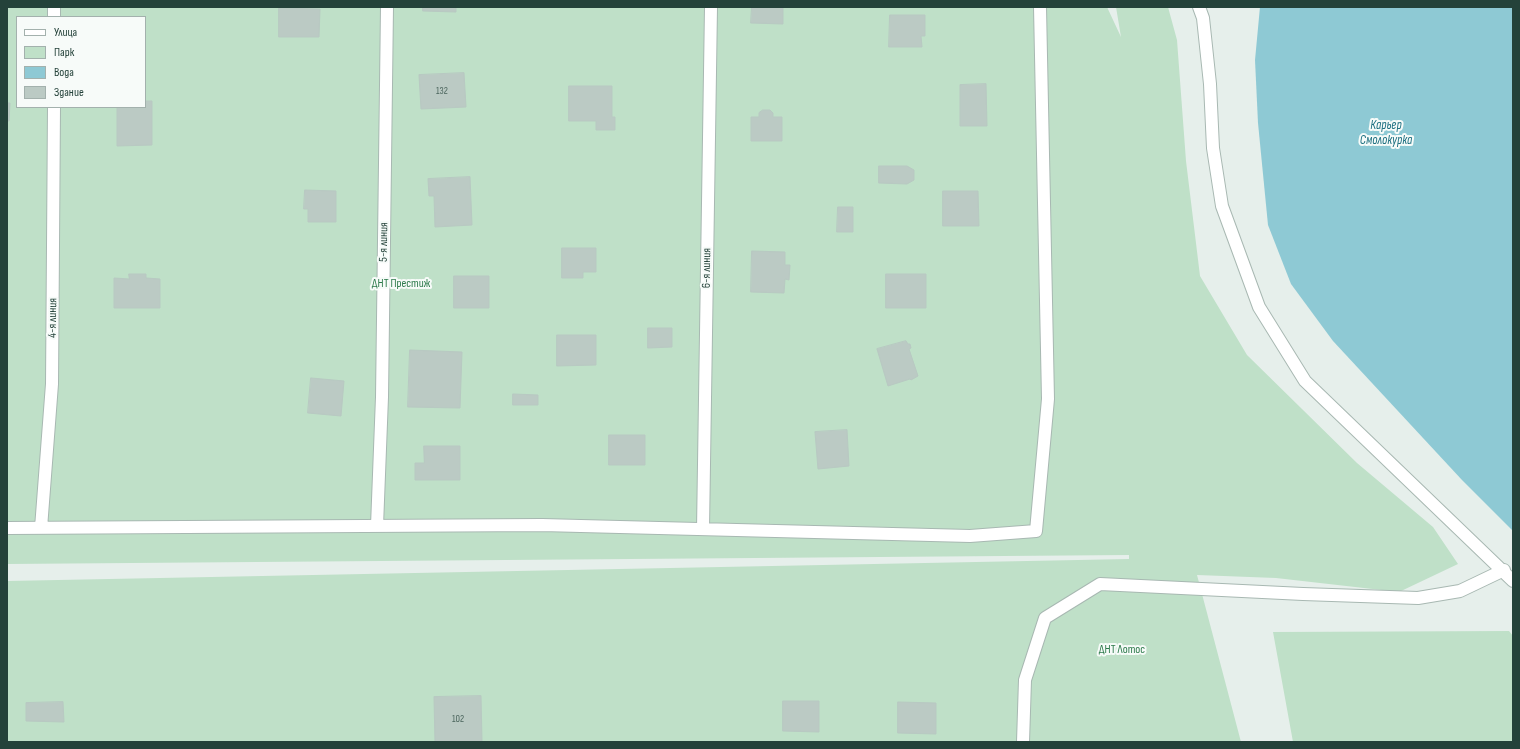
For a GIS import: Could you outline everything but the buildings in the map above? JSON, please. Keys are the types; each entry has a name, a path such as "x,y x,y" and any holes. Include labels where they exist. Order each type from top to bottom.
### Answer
{"street":[{"name":"5-я линия","path":"377,526 382,397 387,7"},
{"name":"6-я линия","path":"703,529 711,7"},
{"path":"7,528 542,525 970,536 1036,531 1048,399 1040,7"},
{"path":"1199,7 1203,18 1210,84 1213,148 1222,206 1259,307 1305,381 1504,570 1513,581"},
{"name":"4-я линия","path":"41,528 52,384 55,166 54,108"},
{"path":"1023,742 1025,680 1045,618 1100,584 1418,598 1460,591 1504,570"}],"green space":[{"name":"ДНТ Престиж","path":"7,7 1107,7 1121,37 1116,7 1168,7 1177,40 1186,161 1200,276 1247,355 1357,463 1433,527 1458,564 1399,592 1276,578 1197,575 1241,742 7,742 7,581 1129,559 1129,555 7,564"},
{"path":"1509,631 1513,636 1513,742 1293,742 1273,632"}],"water":[{"name":"Карьер Смолокурка","path":"1260,7 1513,7 1513,531 1462,480 1333,341 1291,284 1268,225 1258,123 1255,60"}],"park label":[{"name":"ДНТ Лотос","path":"1122,650"}]}
